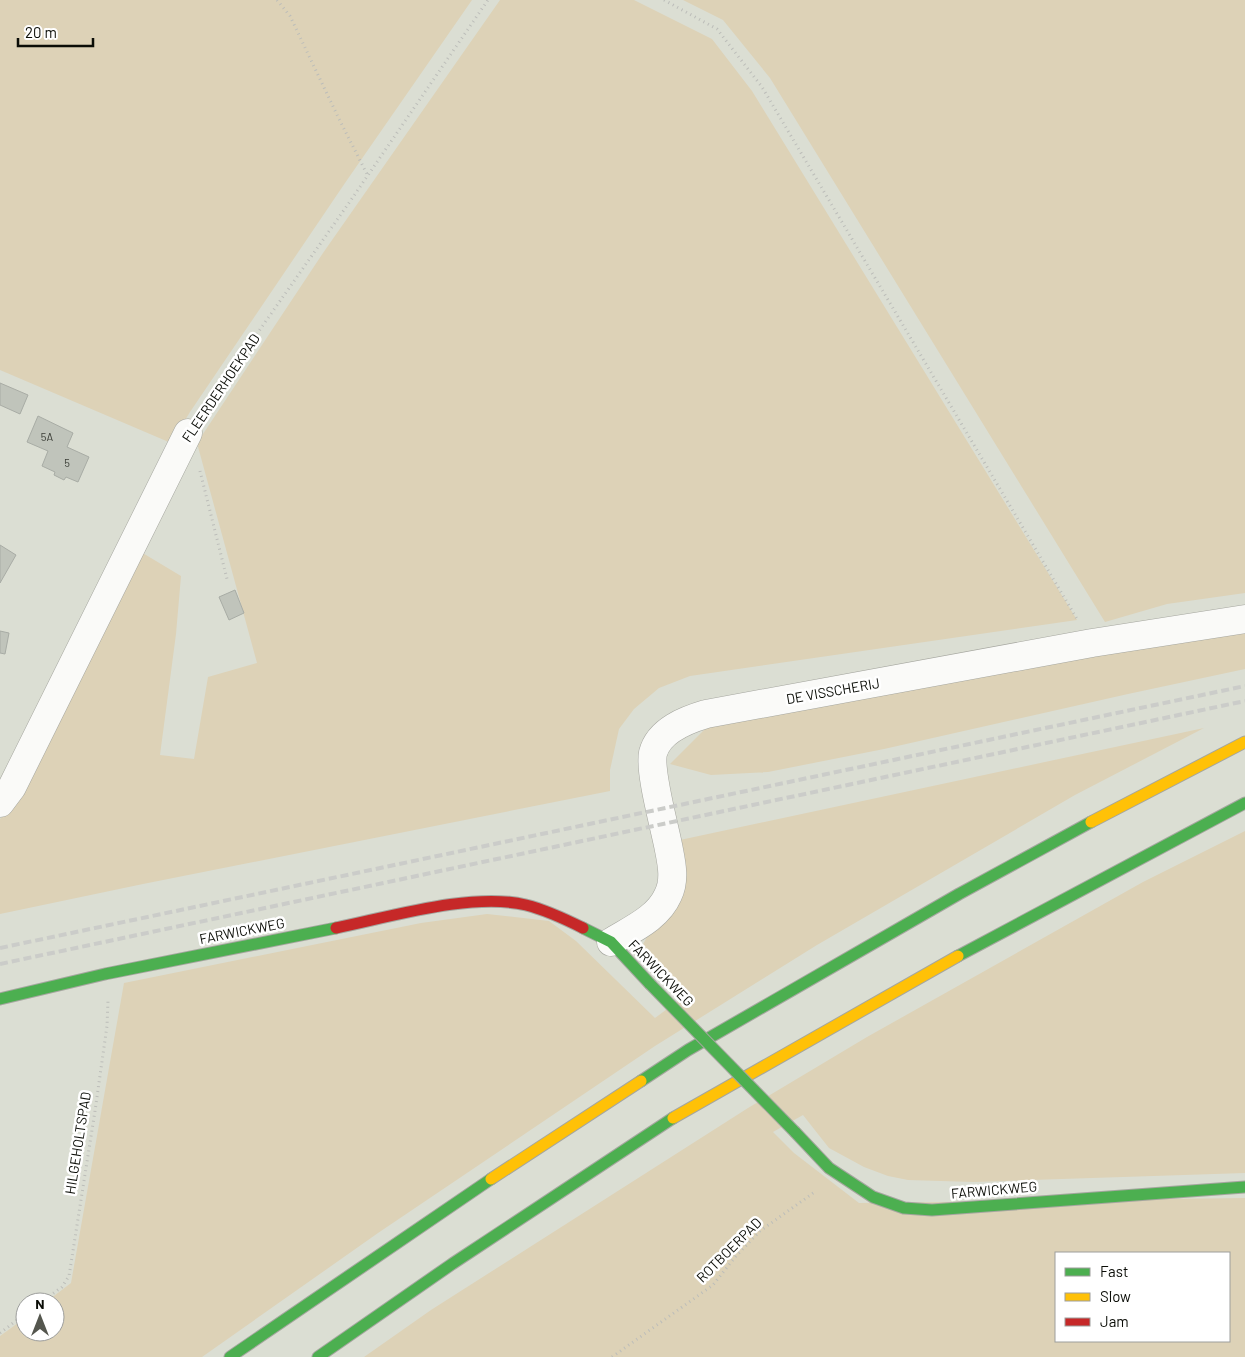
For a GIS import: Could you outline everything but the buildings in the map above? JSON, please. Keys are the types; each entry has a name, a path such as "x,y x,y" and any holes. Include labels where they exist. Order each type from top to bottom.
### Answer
{"main road":[{"path":"230,1357 436,1216 688,1050 959,894 1245,742"},
{"path":"318,1357 461,1258 681,1113 958,956 1245,803"},
{"name":"FARWICKWEG","path":"0,999 105,974 453,904 501,902 525,905 554,914 611,942 828,1168 873,1198 904,1208 932,1210 1245,1186"}],"street":[{"name":"FLEERDERHOEKPAD","path":"0,803 12,787 182,444"},
{"name":"DE VISSCHERIJ","path":"611,942 658,912 669,894 672,880 672,863 654,774 653,753 661,738 673,727 691,718 706,714 1092,643 1245,618"}],"path":[{"path":"277,0 290,16 368,176"},
{"name":"FLEERDERHOEKPAD","path":"182,444 488,0"},
{"path":"664,0 717,29 762,87 1092,643"},
{"path":"182,444 199,470 227,579"},
{"name":"HILGEHOLTSPAD","path":"54,1292 70,1276 107,1026 108,1001 105,974"},
{"name":"ROTBOERPAD","path":"612,1357 713,1285 736,1256 760,1231 838,1175"},
{"path":"0,1332 15,1321"}],"shaded area":[{"path":"0,0 472,0 345,183 171,443 0,370"},
{"path":"500,0 634,0 712,39 752,91 1077,620 690,676 659,688 634,709 619,729 610,770 610,791 0,914 0,819 16,803 141,552 181,576 176,634 160,755 194,759 208,677 257,663 197,443 323,253"},
{"path":"683,0 1245,0 1245,593 1167,604 1105,622 770,78 723,20"},
{"path":"1245,628 1245,669 884,749 768,772 711,775 670,764 711,723"},
{"path":"1204,728 1075,795 817,945 655,1046 378,1233 202,1357 0,1357 0,1336 15,1325 15,1342 65,1342 65,1292 59,1292 71,1283 124,983 421,923 487,914 549,921 576,941 655,1018 686,995 653,962 642,960 639,952 648,935 680,840"},
{"path":"1245,831 1245,1173 974,1182 908,1180 888,1176 864,1167 829,1148 803,1115 773,1132 794,1153 859,1203 1245,1198 1245,1357 364,1357 431,1310 748,1108 867,1037 1143,882"}],"railway":[{"path":"0,948 1245,686"},
{"path":"0,964 1245,701"}],"traffic: fast":[{"path":"958,956 1245,803"},
{"path":"641,1081 688,1050 959,894 1091,822"},
{"path":"0,999 105,974 336,928"},
{"path":"583,928 611,942 650,984"},
{"path":"650,984 795,1132"},
{"path":"318,1357 452,1264 673,1118"},
{"path":"795,1132 829,1168 873,1197 904,1208 932,1210 1245,1187"},
{"path":"230,1357 491,1179"}],"traffic: slow":[{"path":"1091,822 1245,742"},
{"path":"673,1118 958,956"},
{"path":"491,1179 641,1081"}],"traffic: jam":[{"path":"336,928 406,912 481,902 505,902 526,905 548,912 583,928"}]}
